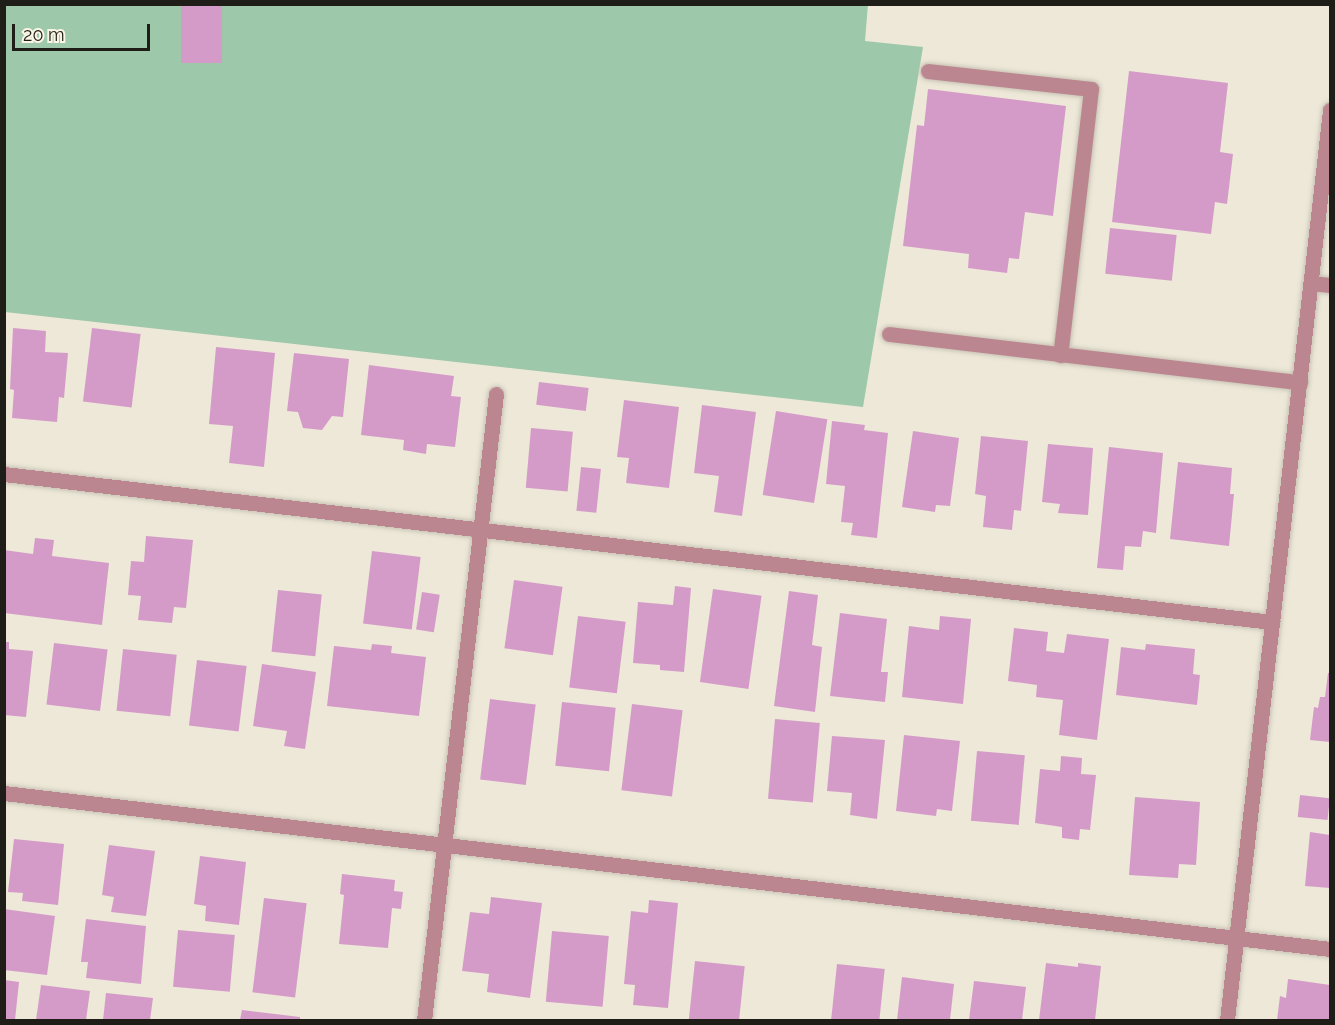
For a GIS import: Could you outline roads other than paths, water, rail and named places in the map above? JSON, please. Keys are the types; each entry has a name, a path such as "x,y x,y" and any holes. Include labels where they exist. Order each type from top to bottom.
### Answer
{"street":[{"path":"928,70 1091,89 1060,355"},
{"path":"1227,1020 1330,110"},
{"path":"1311,283 1330,285"},
{"path":"889,334 1300,382"},
{"path":"424,1020 495,394"},
{"path":"4,474 1272,622"},
{"path":"4,793 1330,949"}]}
